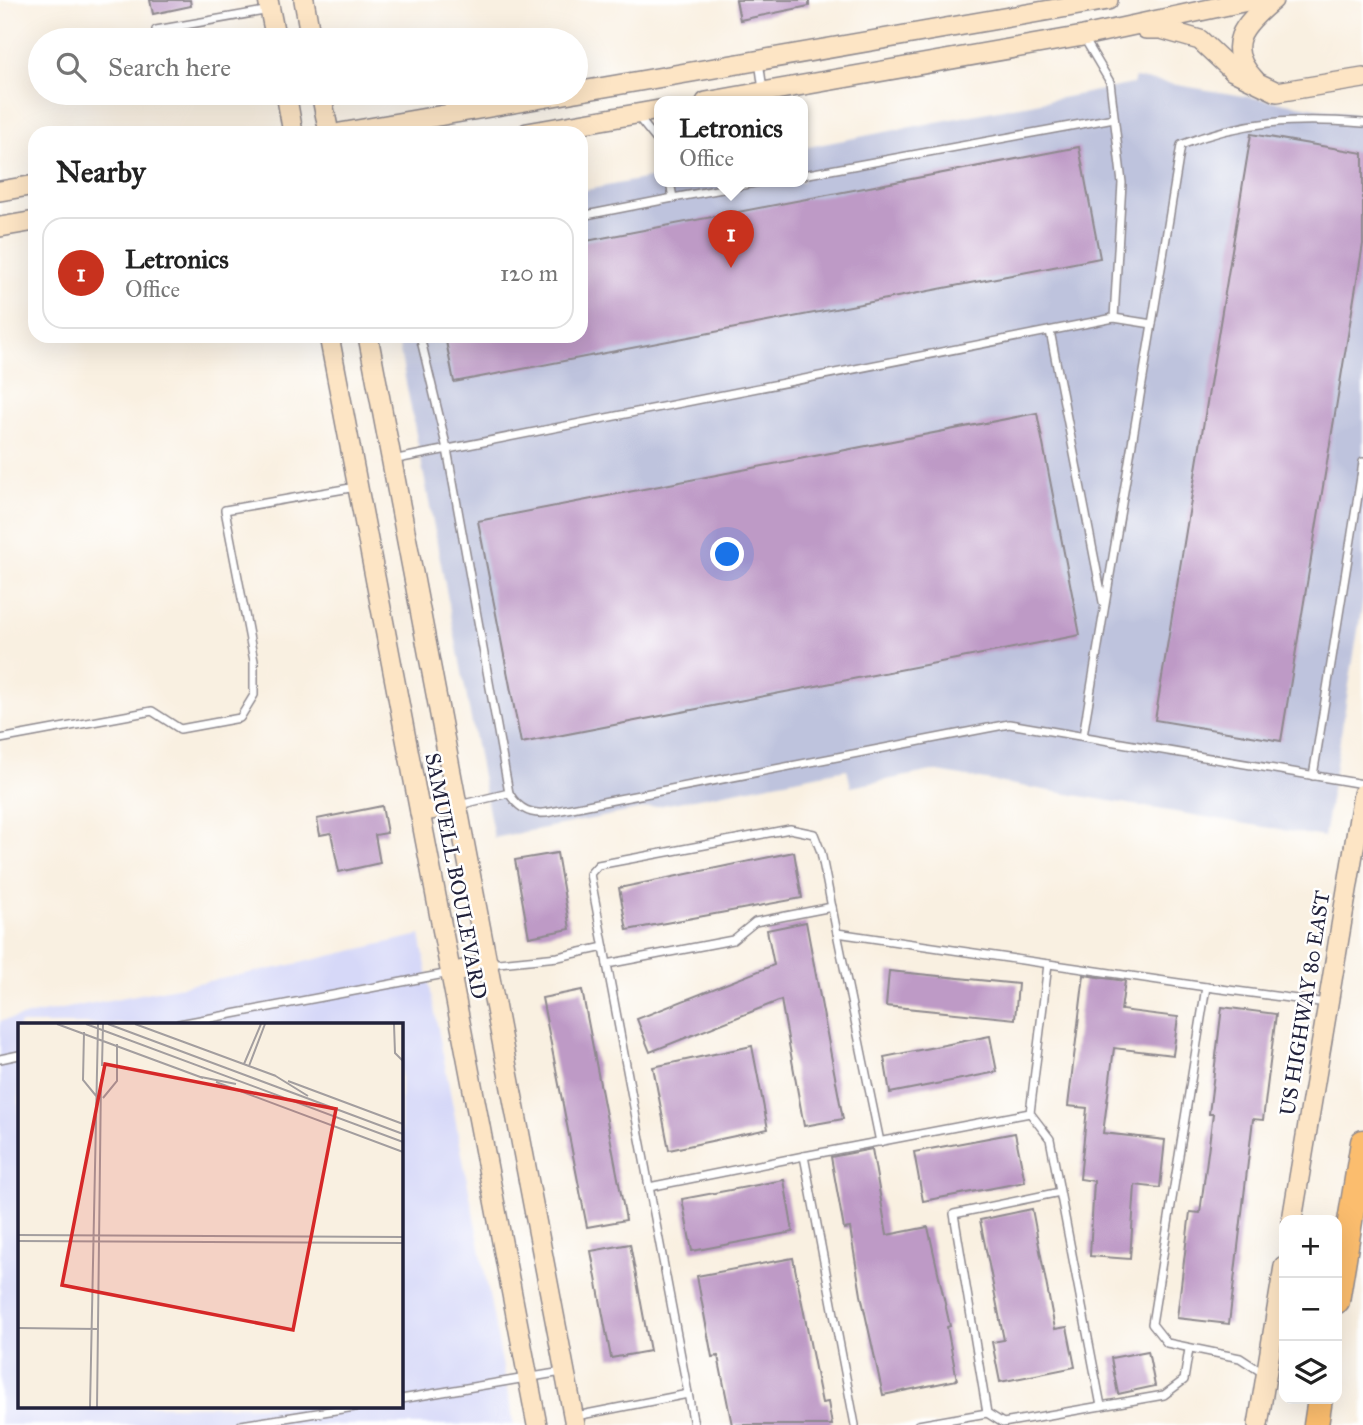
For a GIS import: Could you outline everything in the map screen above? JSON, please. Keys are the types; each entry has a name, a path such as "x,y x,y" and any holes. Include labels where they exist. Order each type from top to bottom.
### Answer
{"highway":[{"path":"1341,1278 1363,1142"},
{"path":"1316,1425 1320,1404"}],"main road":[{"path":"304,0 310,28"},
{"path":"588,89 1076,2 1108,0"},
{"path":"741,96 1083,36 1252,0"},
{"path":"1261,86 1244,68 1240,41 1245,24 1273,0"},
{"path":"1076,2 1083,36"},
{"path":"269,5 273,28"},
{"path":"1117,29 1161,29 1200,40 1233,71 1277,92 1363,78"},
{"path":"288,105 292,126"},
{"path":"323,105 328,126"},
{"path":"380,126 499,105"},
{"path":"567,126 654,111"},
{"path":"0,191 28,186"},
{"path":"0,227 28,222"},
{"name":"SAMUELL BOULEVARD","path":"330,343 537,1425"},
{"name":"SAMUELL BOULEVARD","path":"369,343 574,1421"},
{"name":"US HIGHWAY 80 EAST","path":"1293,1215 1363,794"},
{"path":"420,812 457,805"},
{"path":"451,972 489,964"},
{"path":"1258,1425 1282,1278"}],"lane":[{"path":"165,28 269,5"},
{"path":"1083,36 1110,82 1122,183 1114,318"},
{"path":"759,60 764,92"},
{"path":"635,114 654,137"},
{"path":"808,174 1114,118"},
{"path":"1083,736 1181,145 1214,131 1293,119 1363,123"},
{"path":"671,187 673,198"},
{"path":"588,215 734,187"},
{"path":"392,460 1114,318 1152,324"},
{"path":"1050,331 1104,607"},
{"path":"423,343 447,449 509,793 522,808 541,814 1009,724 1363,785"},
{"path":"1312,776 1363,462"},
{"path":"0,739 152,711 180,729 240,718 254,695 254,661 225,510 356,487"},
{"path":"457,805 509,793"},
{"path":"694,1425 590,874 598,865 790,829 814,834 821,852 880,1142"},
{"path":"607,964 733,940 755,922 832,907"},
{"path":"837,933 1328,1003"},
{"path":"489,964 558,957 604,947"},
{"path":"1048,964 1030,1113 1050,1139 1101,1406"},
{"path":"184,1023 451,972"},
{"path":"1206,987 1152,1324 1167,1343 1240,1358 1266,1375"},
{"path":"0,1059 18,1055"},
{"path":"649,1187 1030,1113"},
{"path":"804,1156 855,1425"},
{"path":"987,1413 954,1214 1060,1192"},
{"path":"918,1425 987,1413 1003,1423 1164,1395 1184,1380 1189,1349"},
{"path":"402,1399 564,1371"},
{"path":"574,1421 688,1394"},
{"path":"242,1425 348,1408"}],"shaded area":[{"path":"1135,78 1363,116 1363,600 1324,837 932,771 851,787 847,769 494,838 398,343 588,343 588,190 654,177 654,187 808,187 808,147 1133,84"},
{"path":"420,935 514,1425 0,1425 0,1021 282,967"}],"building":[{"path":"150,0 190,0 191,6 153,14"},
{"path":"736,0 809,0 809,6 740,20"},
{"path":"1251,134 1363,153 1363,244 1281,741 1155,720"},
{"path":"1079,147 1100,258 454,382 446,343 588,343 588,241"},
{"path":"1037,413 1080,635 521,743 478,521"},
{"path":"382,806 387,833 375,835 380,863 339,872 331,833 320,835 317,819"},
{"path":"794,852 802,898 627,930 619,888"},
{"path":"557,853 570,929 529,937 515,860"},
{"path":"806,922 843,1119 804,1126 781,1000 650,1052 637,1019 774,965 767,930"},
{"path":"889,971 1018,984 1015,1019 886,1006"},
{"path":"1084,975 1125,981 1121,1010 1178,1017 1173,1055 1114,1048 1103,1133 1165,1140 1160,1188 1135,1185 1130,1259 1090,1256 1094,1181 1080,1179 1087,1108 1068,1106"},
{"path":"582,990 626,1220 587,1227 542,998"},
{"path":"1222,1007 1276,1014 1263,1120 1253,1119 1229,1324 1177,1318 1190,1212 1200,1213 1213,1114 1209,1114"},
{"path":"990,1036 997,1072 890,1093 884,1057"},
{"path":"752,1046 768,1129 669,1150 653,1067"},
{"path":"1015,1133 1025,1182 923,1201 914,1152"},
{"path":"872,1149 887,1235 928,1227 950,1326 947,1327 957,1380 883,1395 861,1295 850,1228 844,1229 831,1157"},
{"path":"784,1180 793,1232 692,1251 682,1199"},
{"path":"1032,1209 1055,1329 1067,1327 1075,1367 1000,1382 992,1342 1004,1340 980,1220"},
{"path":"630,1244 650,1351 611,1358 591,1251"},
{"path":"793,1258 822,1403 828,1402 832,1425 732,1425 718,1356 712,1357 697,1276"},
{"path":"1148,1351 1155,1386 1118,1394 1111,1358"}],"place":[{"name":"Letronics","path":"731,268"}]}
